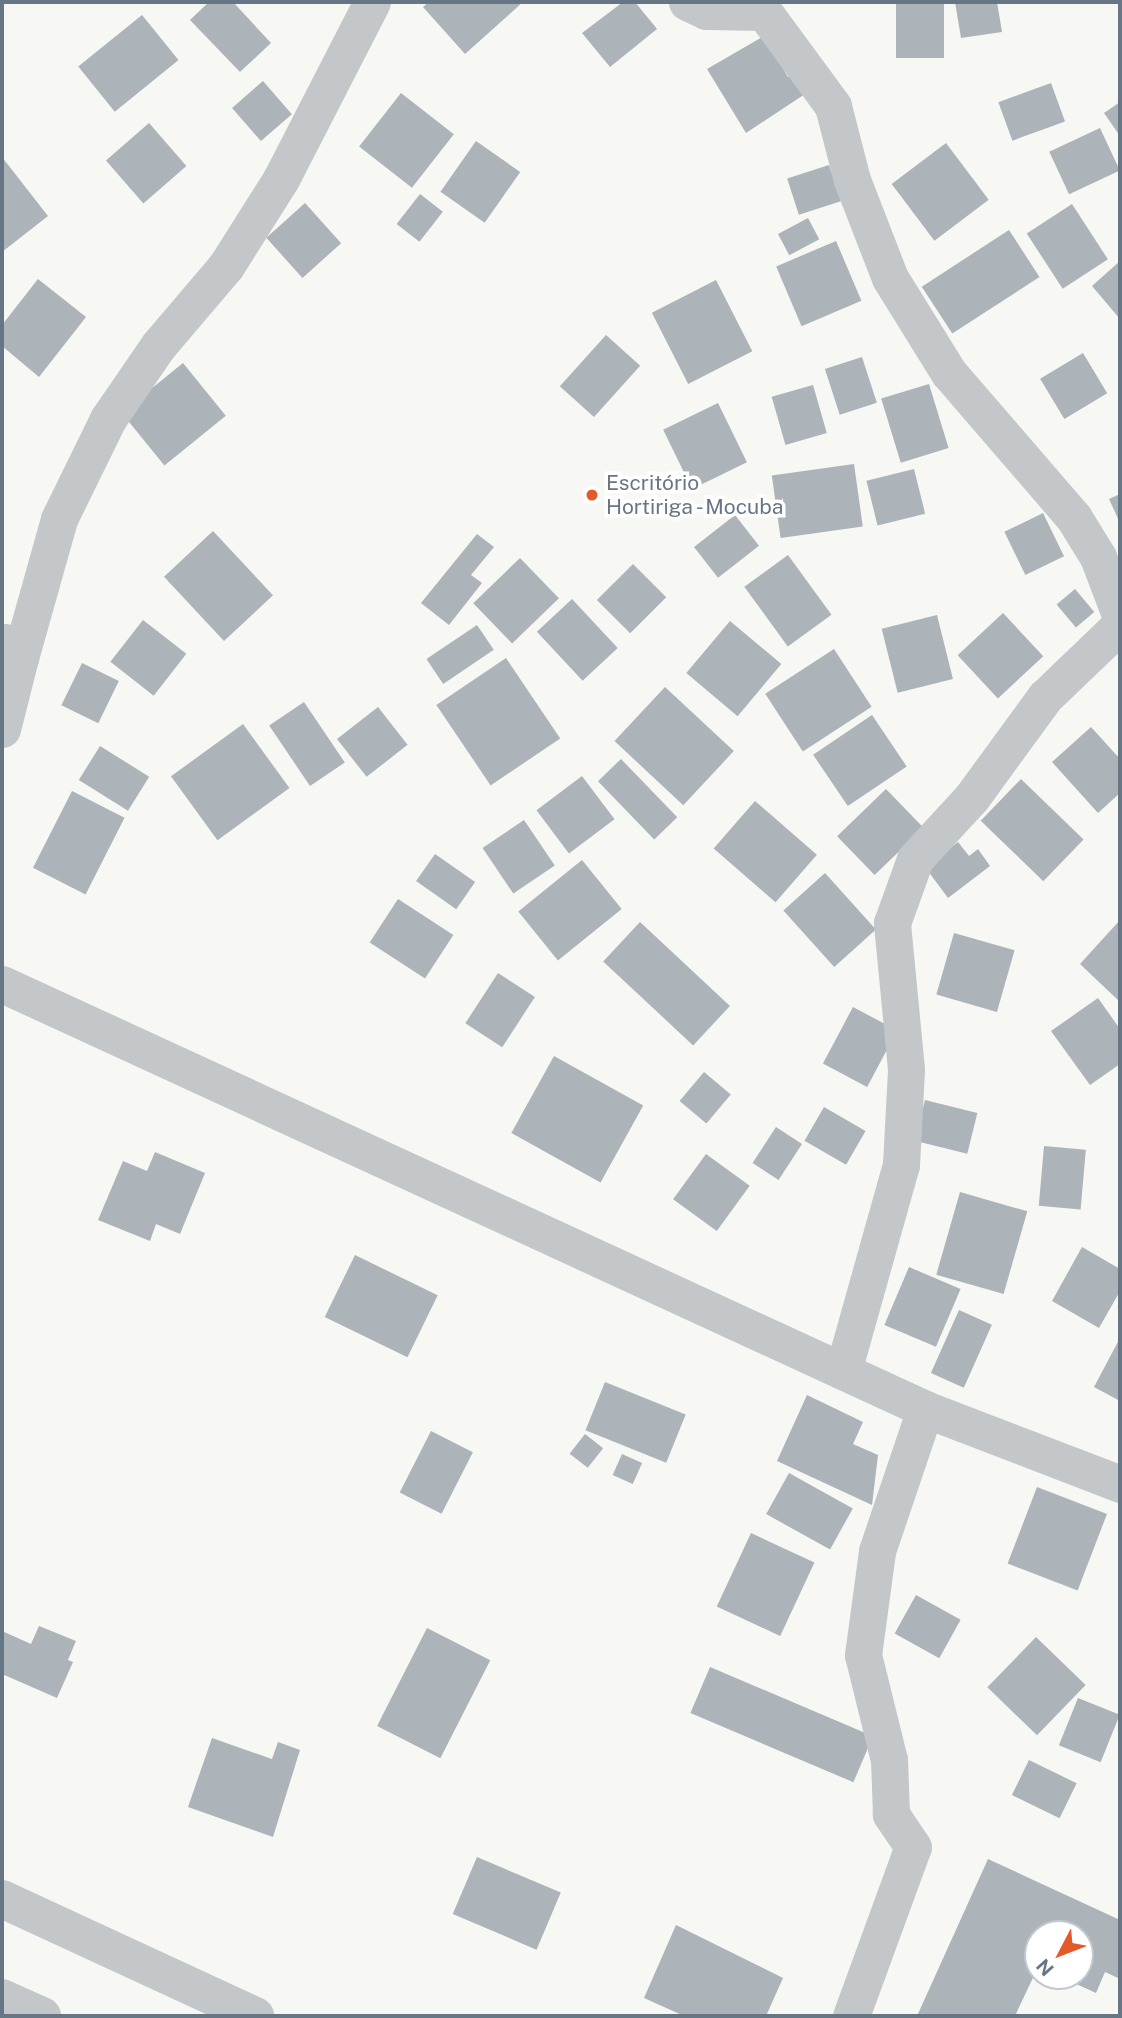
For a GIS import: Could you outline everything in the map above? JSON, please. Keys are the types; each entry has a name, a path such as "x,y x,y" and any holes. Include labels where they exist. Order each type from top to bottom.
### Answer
{"street":[{"path":"2,729 11,648 59,519 108,419 159,346 226,266 281,179 372,2"},
{"path":"687,2 706,11 764,12 833,106 852,180 890,278 949,373 1074,518 1098,557 1120,615"},
{"path":"843,1371 901,1165 906,1069 892,923 915,859 972,797 1045,696 1120,625"},
{"path":"2,984 925,1409 1120,1484"},
{"path":"851,2016 913,1847 891,1814 889,1760 863,1655 877,1551 925,1409"},
{"path":"2,1899 254,2016"},
{"path":"2,1998 42,2016"}],"building":[{"path":"209,2 233,2 271,43 240,72 190,20"},
{"path":"429,2 523,2 465,54 423,7"},
{"path":"623,2 635,2 657,29 610,67 582,33"},
{"path":"955,2 997,2 1002,32 961,38"},
{"path":"896,3 944,3 944,58 896,58"},
{"path":"142,15 179,60 115,112 78,67"},
{"path":"764,36 788,77 798,70 811,90 746,133 707,69"},
{"path":"263,81 292,114 261,141 232,108"},
{"path":"1051,83 1065,122 1012,141 998,102"},
{"path":"401,93 454,134 412,188 359,147"},
{"path":"1120,102 1120,136 1104,113"},
{"path":"149,123 186,166 143,203 106,160"},
{"path":"1100,128 1120,171 1069,194 1049,152"},
{"path":"476,141 520,172 485,223 440,192"},
{"path":"946,143 989,200 934,241 892,184"},
{"path":"2,157 48,216 2,252"},
{"path":"829,165 841,201 799,215 787,179"},
{"path":"420,194 443,212 419,242 397,224"},
{"path":"305,203 341,243 302,278 266,238"},
{"path":"1072,204 1108,259 1063,289 1027,233"},
{"path":"808,218 819,239 789,255 778,234"},
{"path":"1009,230 1039,277 952,334 922,287"},
{"path":"836,241 861,301 802,326 776,266"},
{"path":"1120,261 1120,319 1092,286"},
{"path":"38,279 86,317 39,377 2,346 2,325"},
{"path":"716,280 752,351 688,384 652,313"},
{"path":"606,335 640,366 594,417 560,386"},
{"path":"1083,353 1107,393 1064,419 1040,379"},
{"path":"862,357 877,403 840,415 825,369"},
{"path":"183,363 226,416 164,466 122,413"},
{"path":"929,384 949,448 901,463 881,399"},
{"path":"813,385 827,433 785,445 772,397"},
{"path":"718,403 747,462 692,489 663,430"},
{"path":"854,464 863,526 781,538 772,476"},
{"path":"914,469 925,514 878,525 866,481"},
{"path":"1120,494 1120,523 1109,499"},
{"path":"1043,513 1064,556 1025,575 1004,532"},
{"path":"735,515 759,546 718,578 694,547"},
{"path":"213,531 273,595 224,641 164,577"},
{"path":"477,534 494,547 471,575 482,583 449,625 421,603"},
{"path":"788,555 831,615 788,647 744,587"},
{"path":"520,558 559,598 512,643 473,603"},
{"path":"633,564 666,597 630,633 597,600"},
{"path":"1075,589 1094,612 1076,627 1057,604"},
{"path":"572,599 618,648 583,681 537,632"},
{"path":"1003,613 1043,656 998,698 958,655"},
{"path":"937,615 953,679 898,693 882,629"},
{"path":"143,620 186,654 154,696 110,662"},
{"path":"730,621 781,664 738,716 686,673"},
{"path":"477,625 494,650 443,684 426,659"},
{"path":"834,649 872,707 803,752 765,694"},
{"path":"506,658 560,738 491,785 436,705"},
{"path":"82,663 119,681 98,723 61,705"},
{"path":"665,687 734,751 683,805 615,741"},
{"path":"304,702 345,763 310,786 269,725"},
{"path":"378,707 408,745 367,777 337,739"},
{"path":"872,715 907,766 848,806 813,755"},
{"path":"243,724 289,788 217,840 171,776"},
{"path":"1091,727 1120,759 1120,793 1098,813 1052,762"},
{"path":"100,746 149,777 128,811 79,780"},
{"path":"621,759 677,817 654,839 598,781"},
{"path":"582,776 614,819 569,853 536,810"},
{"path":"1021,779 1084,839 1043,881 981,821"},
{"path":"886,789 924,828 875,875 837,836"},
{"path":"72,791 125,818 86,894 33,868"},
{"path":"755,801 817,855 776,902 714,849"},
{"path":"524,820 555,866 513,894 483,848"},
{"path":"958,842 969,856 978,849 990,866 948,898 925,867"},
{"path":"435,854 475,882 456,909 416,881"},
{"path":"582,860 622,909 558,961 518,912"},
{"path":"825,873 876,929 834,967 783,910"},
{"path":"398,899 453,935 425,979 370,943"},
{"path":"1120,920 1120,1002 1080,964"},
{"path":"640,922 730,1006 693,1045 603,961"},
{"path":"954,933 1015,950 997,1012 936,995"},
{"path":"498,973 535,997 502,1047 465,1023"},
{"path":"1098,998 1120,1029 1120,1064 1090,1085 1051,1031"},
{"path":"853,1007 897,1030 867,1087 823,1064"},
{"path":"554,1056 643,1105 601,1182 511,1133"},
{"path":"704,1072 731,1094 706,1124 680,1101"},
{"path":"925,1100 977,1113 967,1154 915,1141"},
{"path":"824,1107 866,1131 846,1165 804,1141"},
{"path":"776,1127 802,1144 779,1180 753,1163"},
{"path":"1044,1146 1086,1150 1081,1209 1039,1206"},
{"path":"155,1152 205,1173 180,1234 156,1224 150,1241 98,1220 123,1161 147,1171"},
{"path":"706,1154 750,1186 717,1231 673,1199"},
{"path":"960,1192 1027,1211 1004,1294 936,1275"},
{"path":"1082,1247 1120,1269 1120,1291 1099,1328 1052,1301"},
{"path":"355,1255 438,1295 407,1357 325,1317"},
{"path":"909,1267 961,1289 936,1347 884,1325"},
{"path":"959,1310 992,1325 964,1388 931,1373"},
{"path":"1120,1338 1120,1401 1094,1387"},
{"path":"605,1382 686,1415 666,1463 586,1430"},
{"path":"807,1395 863,1422 853,1444 878,1455 872,1505 777,1461"},
{"path":"431,1431 473,1452 442,1514 400,1492"},
{"path":"585,1434 603,1448 588,1468 570,1454"},
{"path":"622,1454 642,1463 633,1484 613,1475"},
{"path":"789,1473 853,1508 830,1549 766,1514"},
{"path":"1037,1487 1107,1514 1078,1590 1008,1564"},
{"path":"751,1533 814,1563 780,1636 717,1606"},
{"path":"916,1595 961,1620 939,1658 895,1633"},
{"path":"39,1626 76,1641 68,1660 73,1662 57,1698 2,1674 2,1631 31,1644"},
{"path":"427,1628 490,1660 440,1758 377,1726"},
{"path":"1036,1637 1086,1685 1037,1735 987,1687"},
{"path":"710,1667 873,1736 853,1782 690,1713"},
{"path":"1078,1698 1120,1715 1101,1762 1059,1745"},
{"path":"212,1738 272,1759 278,1742 300,1750 273,1837 188,1807"},
{"path":"1029,1760 1077,1783 1060,1818 1012,1795"},
{"path":"477,1857 561,1893 537,1950 453,1914"},
{"path":"988,1859 1120,1920 1120,1979 1105,1972 1096,1993 1089,1990 1094,1990 1094,1920 1024,1920 1024,1990 1027,1990 1015,2016 917,2016"},
{"path":"676,1925 783,1978 766,2016 684,2016 644,1998"}],"place":[{"name":"Escritório Hortiriga - Mocuba","path":"592,495"}]}
